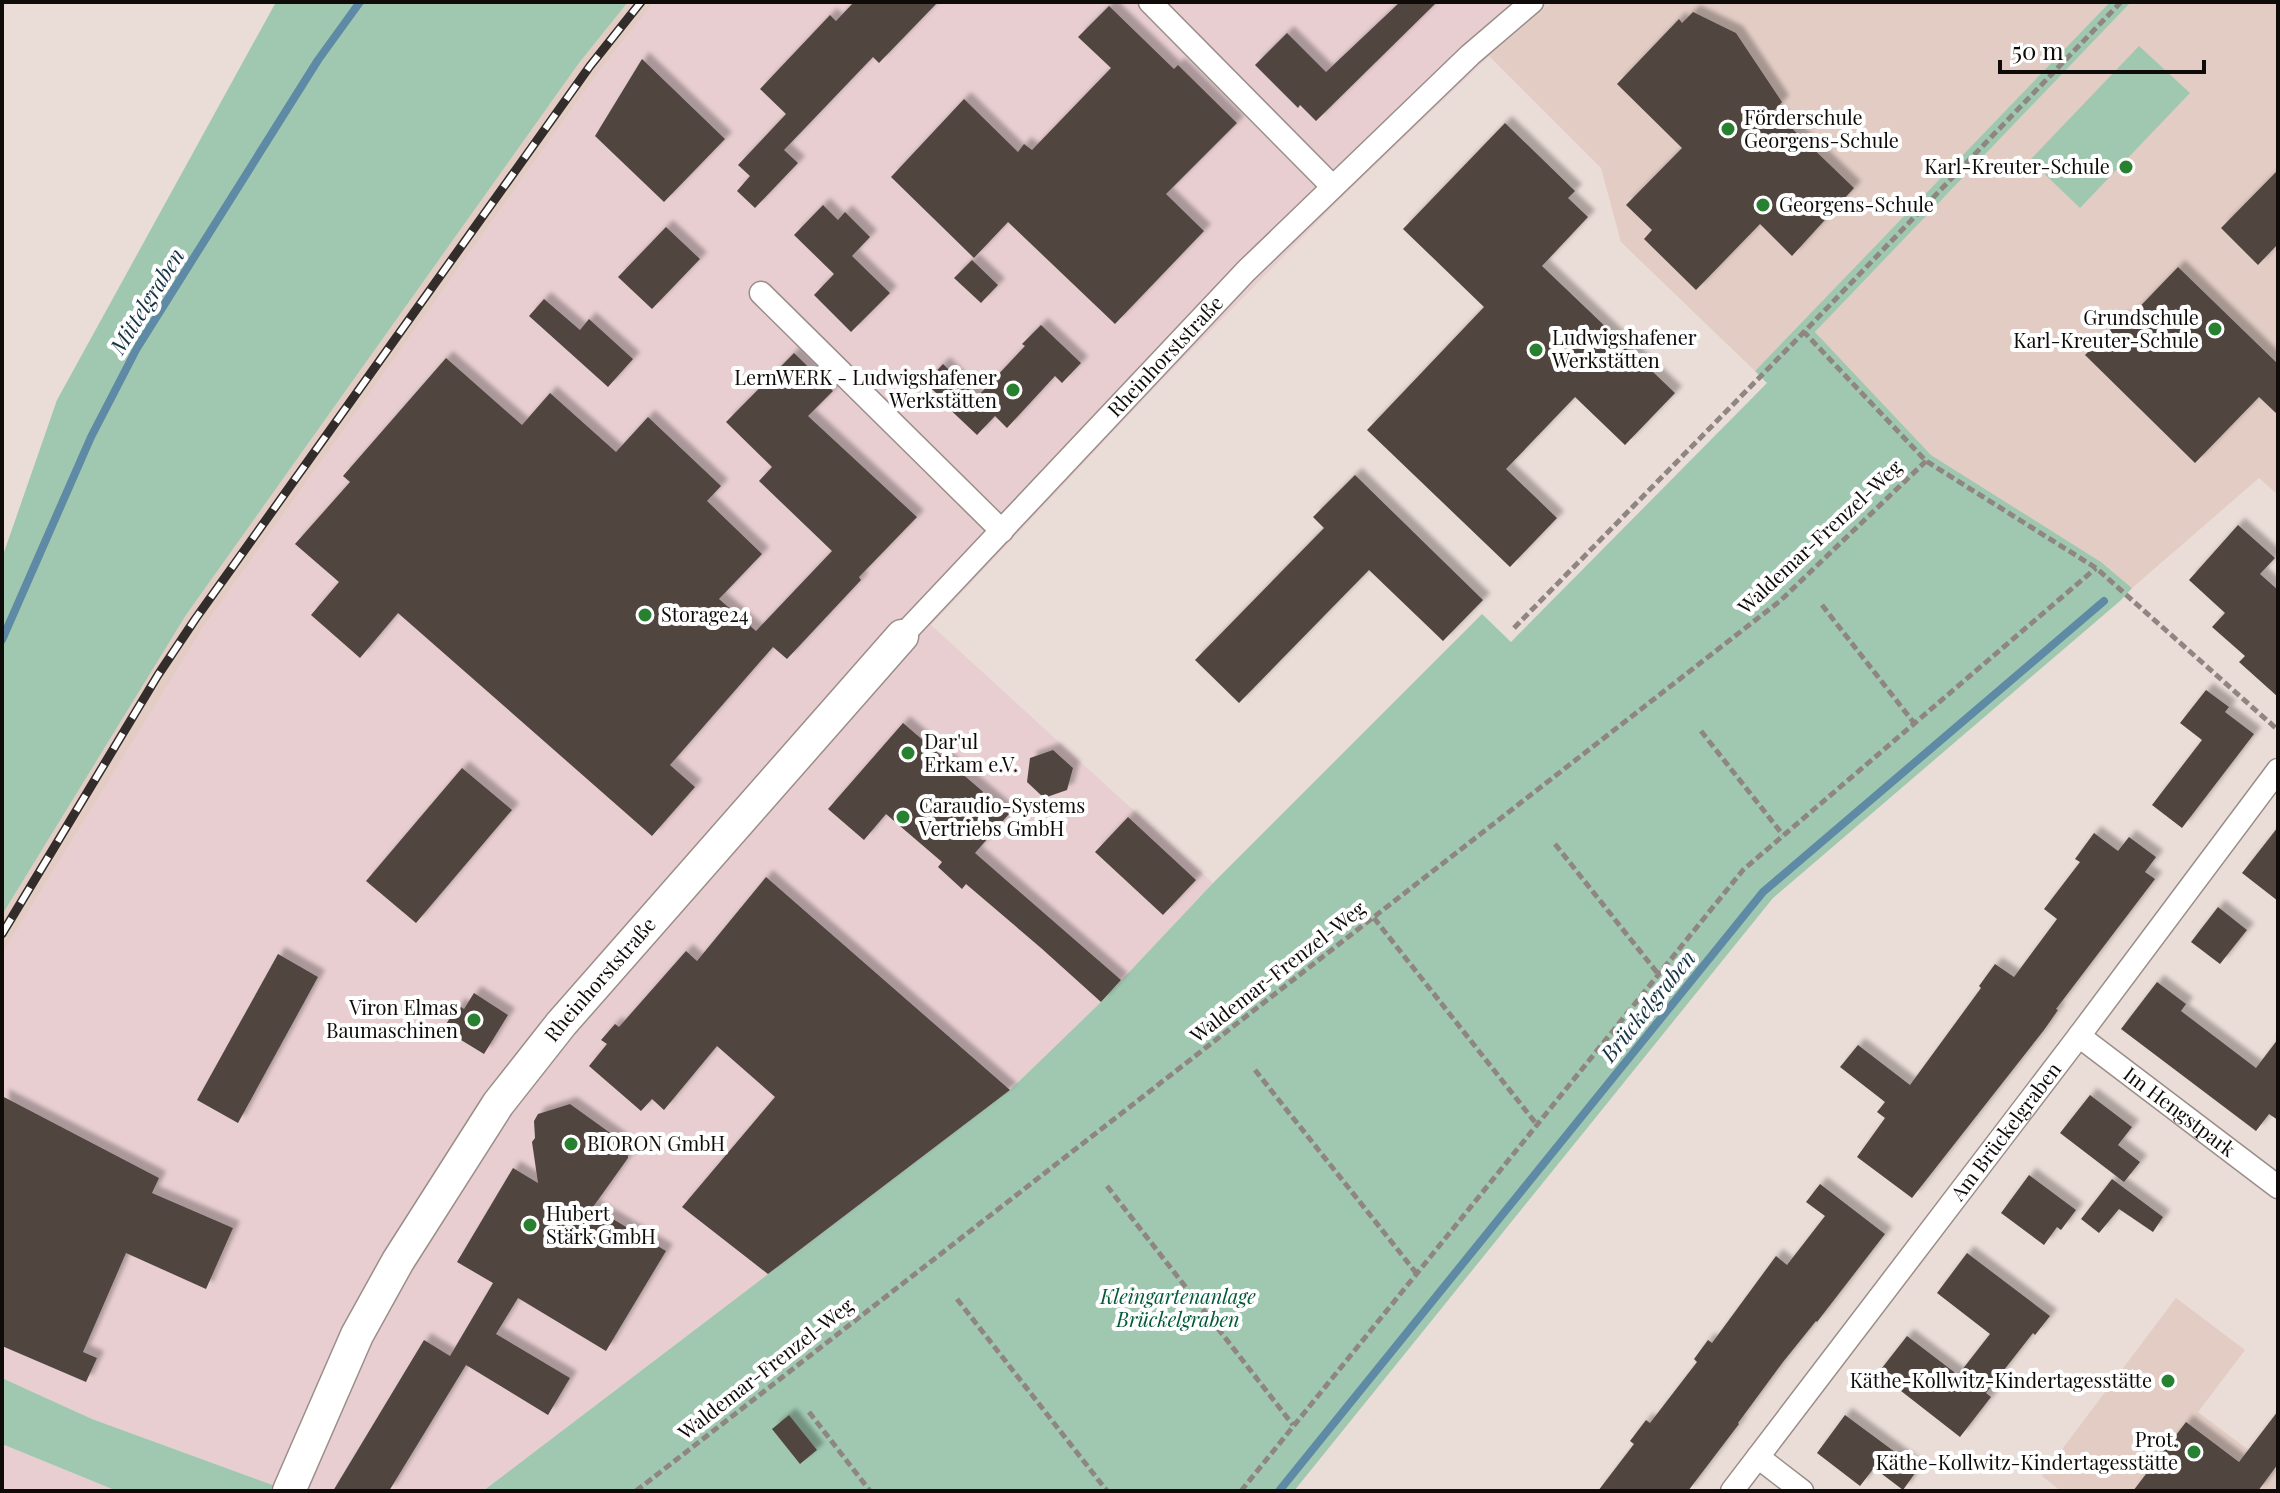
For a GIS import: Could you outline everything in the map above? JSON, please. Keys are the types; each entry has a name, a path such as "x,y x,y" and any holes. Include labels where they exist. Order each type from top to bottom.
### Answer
{"street":[{"path":"1150,2 1333,187"},
{"name":"Rheinhorststraße","path":"289,1491 357,1335 391,1273 498,1104 561,1024 902,636 1246,271 1470,55 1532,2"},
{"path":"761,293 1002,531"},
{"name":"Am Brückelgraben","path":"1732,1491 2278,770"},
{"name":"Im Hengstpark","path":"2079,1036 2278,1187"},
{"path":"1758,1457 1802,1491"}],"path":[{"path":"1514,628 2121,2"},
{"path":"1804,332 1926,461 2096,568 2278,730"},
{"name":"Waldemar-Frenzel-Weg","path":"636,1491 1780,601 1926,461"},
{"path":"1241,1491 1743,870 2096,568"},
{"path":"1822,605 1914,723"},
{"path":"1701,731 1783,835"},
{"path":"1555,844 1659,975"},
{"path":"1374,918 1538,1126"},
{"path":"1255,1070 1417,1274"},
{"path":"1107,1186 1294,1425"},
{"path":"957,1299 1107,1491"},
{"path":"809,1412 870,1491"}],"shaded area":[{"path":"628,2 654,2 596,75 204,626 2,954 2,915 186,615 579,63"},
{"path":"654,2 1552,2 1489,56 1342,197 1160,382 931,625 1213,883 1101,1002 1010,1090 483,1491 289,1491 92,1419 2,1378 2,954 204,626 596,75"},
{"name":"Georgens-Schule","path":"1552,2 2110,2 1755,371 1621,242 1601,168 1489,56"},
{"name":"Karl-Kreuter-Schule","path":"2131,2 2278,2 2278,495 2259,478 2132,588 2101,562 1931,455 1815,332"},
{"name":"Käthe-Kollwitz-Kindertagesstätte","path":"2176,1298 2245,1350 2198,1412 2278,1472 2278,1491 2061,1491 2042,1476"},
{"path":"2,1444 117,1491 2,1491"}],"green space":[{"path":"276,2 628,2 579,63 186,615 2,915 2,558 57,400"},
{"name":"Kleingartenanlage Brückelgraben","path":"2110,2 2131,2 1815,332 1931,455 2101,562 2132,588 1773,898 1294,1491 483,1491 1010,1090 1101,1002 1213,883 1482,614 1511,642 1767,383 1755,371"},
{"path":"2139,46 2190,93 2080,208 2030,160"},
{"path":"2,1378 92,1419 289,1491 117,1491 2,1444"}],"building":[{"path":"854,2 938,2 879,63 873,57 784,150 798,163 755,208 737,191 750,176 738,165 786,114 760,89 830,15 836,21"},
{"path":"1400,2 1437,2 1316,121 1300,105 1298,108 1255,65 1287,33 1326,72"},
{"path":"1109,6 1174,69 1178,65 1237,123 1166,194 1204,231 1115,324 1008,222 974,258 891,177 964,99 1018,152 1024,144 1032,150 1111,68 1078,37"},
{"name":"Förderschule Georgens-Schule","path":"1693,12 1736,33 1782,102 1774,111 1854,188 1792,256 1760,224 1696,290 1644,239 1652,230 1626,205 1682,148 1617,84 1679,19 1682,23"},
{"path":"642,59 725,139 664,202 595,136"},
{"name":"Ludwigshafener Werkstätten","path":"1505,123 1575,191 1568,198 1588,217 1542,266 1675,393 1625,445 1575,397 1506,469 1557,518 1510,567 1367,430 1484,307 1403,229"},
{"path":"2278,170 2278,244 2258,265 2221,228"},
{"path":"823,205 838,220 845,212 870,237 852,256 890,293 851,332 814,295 834,274 794,235"},
{"path":"666,227 700,259 652,309 618,277"},
{"path":"972,260 998,285 981,303 954,278"},
{"path":"2178,267 2278,364 2278,415 2259,397 2195,463 2085,355 2122,318 2125,322"},
{"path":"544,299 580,330 589,319 633,359 608,387 529,316"},
{"name":"LernWERK - Ludwigshafener Werkstätten","path":"1041,325 1081,363 1062,383 1055,376 1007,428 995,416 977,435 925,383 943,364 977,397"},
{"path":"794,353 833,391 808,416 917,517 787,659 773,647 670,765 695,787 652,836 398,613 360,658 311,615 339,582 295,544 350,482 343,476 446,358 522,425 550,393 616,452 648,417 721,486 707,501 762,554 719,599 756,631 832,551 759,481 772,467 726,422"},
{"path":"1355,475 1483,600 1443,641 1369,570 1239,703 1195,660 1324,528 1313,517"},
{"path":"2238,525 2275,558 2260,574 2278,590 2278,697 2239,662 2245,656 2212,627 2225,613 2189,580"},
{"path":"2206,690 2229,707 2225,712 2254,734 2182,828 2152,805 2202,740 2180,723"},
{"path":"903,723 1009,814 975,853 1121,980 1101,1002 966,884 962,889 938,867 942,862 886,814 864,840 828,809"},
{"path":"1053,750 1073,768 1067,790 1044,798 1027,782 1030,758"},
{"path":"462,768 512,810 416,923 366,881"},
{"path":"1128,817 1196,880 1163,915 1095,852"},
{"path":"2278,827 2278,901 2242,873"},
{"path":"2094,833 2118,851 2129,837 2156,857 2145,872 2155,879 2056,1009 2044,1030 1912,1198 1857,1157 1885,1118 1877,1112 1885,1102 1840,1067 1858,1045 1910,1085 1995,964 2014,977 2057,919 2044,909 2080,862 2075,859"},
{"path":"766,877 1010,1090 768,1274 682,1207 775,1097 717,1046 664,1110 652,1099 641,1111 589,1066 607,1044 601,1040 615,1024 619,1027 686,951 697,961"},
{"path":"2218,907 2247,930 2220,964 2191,942"},
{"path":"278,954 318,977 238,1123 197,1100"},
{"path":"2157,982 2186,1004 2181,1011 2256,1068 2278,1039 2278,1120 2269,1114 2256,1131 2121,1029"},
{"path":"474,993 508,1015 484,1054 443,1029 458,1005 464,1009"},
{"path":"2090,1095 2132,1127 2118,1145 2140,1162 2124,1182 2060,1133"},
{"path":"2,1096 159,1178 152,1193 233,1228 206,1289 126,1253 83,1352 97,1358 86,1382 2,1346"},
{"path":"570,1104 627,1145 628,1158 593,1207 666,1251 606,1351 518,1298 496,1334 570,1378 548,1415 466,1365 389,1491 333,1491 424,1340 450,1356 493,1283 457,1262 513,1168 538,1183 532,1142 535,1138 534,1121 538,1114"},
{"path":"2029,1175 2076,1210 2061,1230 2057,1227 2044,1245 2001,1213"},
{"path":"2112,1179 2163,1217 2153,1232 2119,1209 2099,1233 2081,1219"},
{"path":"1820,1184 1885,1234 1783,1362 1688,1491 1598,1491 1634,1444 1630,1441 1646,1420 1650,1423 1697,1362 1694,1359 1708,1340 1712,1343 1776,1256 1787,1265 1825,1216 1806,1202"},
{"path":"1967,1253 2050,1316 1986,1393 1991,1397 1960,1437 1878,1373 1907,1336 1958,1375 1990,1334 1937,1293"},
{"name":"Prot. Käthe-Kollwitz-Kindertagesstätte","path":"2278,1411 2278,1464 2258,1491 2133,1491 2186,1422 2239,1462"},
{"path":"789,1415 817,1450 800,1464 772,1429"},
{"path":"1845,1415 1918,1469 1903,1490 1874,1468 1860,1486 1817,1453"}],"waterway":[{"name":"Mittelgraben","path":"2,640 91,437 137,348 318,60 360,2"},
{"name":"Brückelgraben","path":"1279,1491 1763,892 2104,601"}],"railway":[{"path":"2,934 158,675 196,618 590,66 641,2"}],"place":[{"name":"Förderschule Georgens-Schule","path":"1728,129"},
{"name":"Karl-Kreuter-Schule","path":"2126,167"},
{"name":"Georgens-Schule","path":"1763,205"},
{"name":"Grundschule Karl-Kreuter-Schule","path":"2215,329"},
{"name":"Ludwigshafener Werkstätten","path":"1536,350"},
{"name":"LernWERK - Ludwigshafener Werkstätten","path":"1013,390"},
{"name":"Storage24","path":"645,615"},
{"name":"Dar'ul Erkam e.V.","path":"908,753"},
{"name":"Caraudio-Systems Vertriebs GmbH","path":"903,817"},
{"name":"Viron Elmas Baumaschinen","path":"474,1020"},
{"name":"BIORON GmbH","path":"571,1144"},
{"name":"Hubert Stärk GmbH","path":"530,1225"},
{"name":"Käthe-Kollwitz-Kindertagesstätte","path":"2168,1381"},
{"name":"Prot. Käthe-Kollwitz-Kindertagesstätte","path":"2194,1452"}]}
